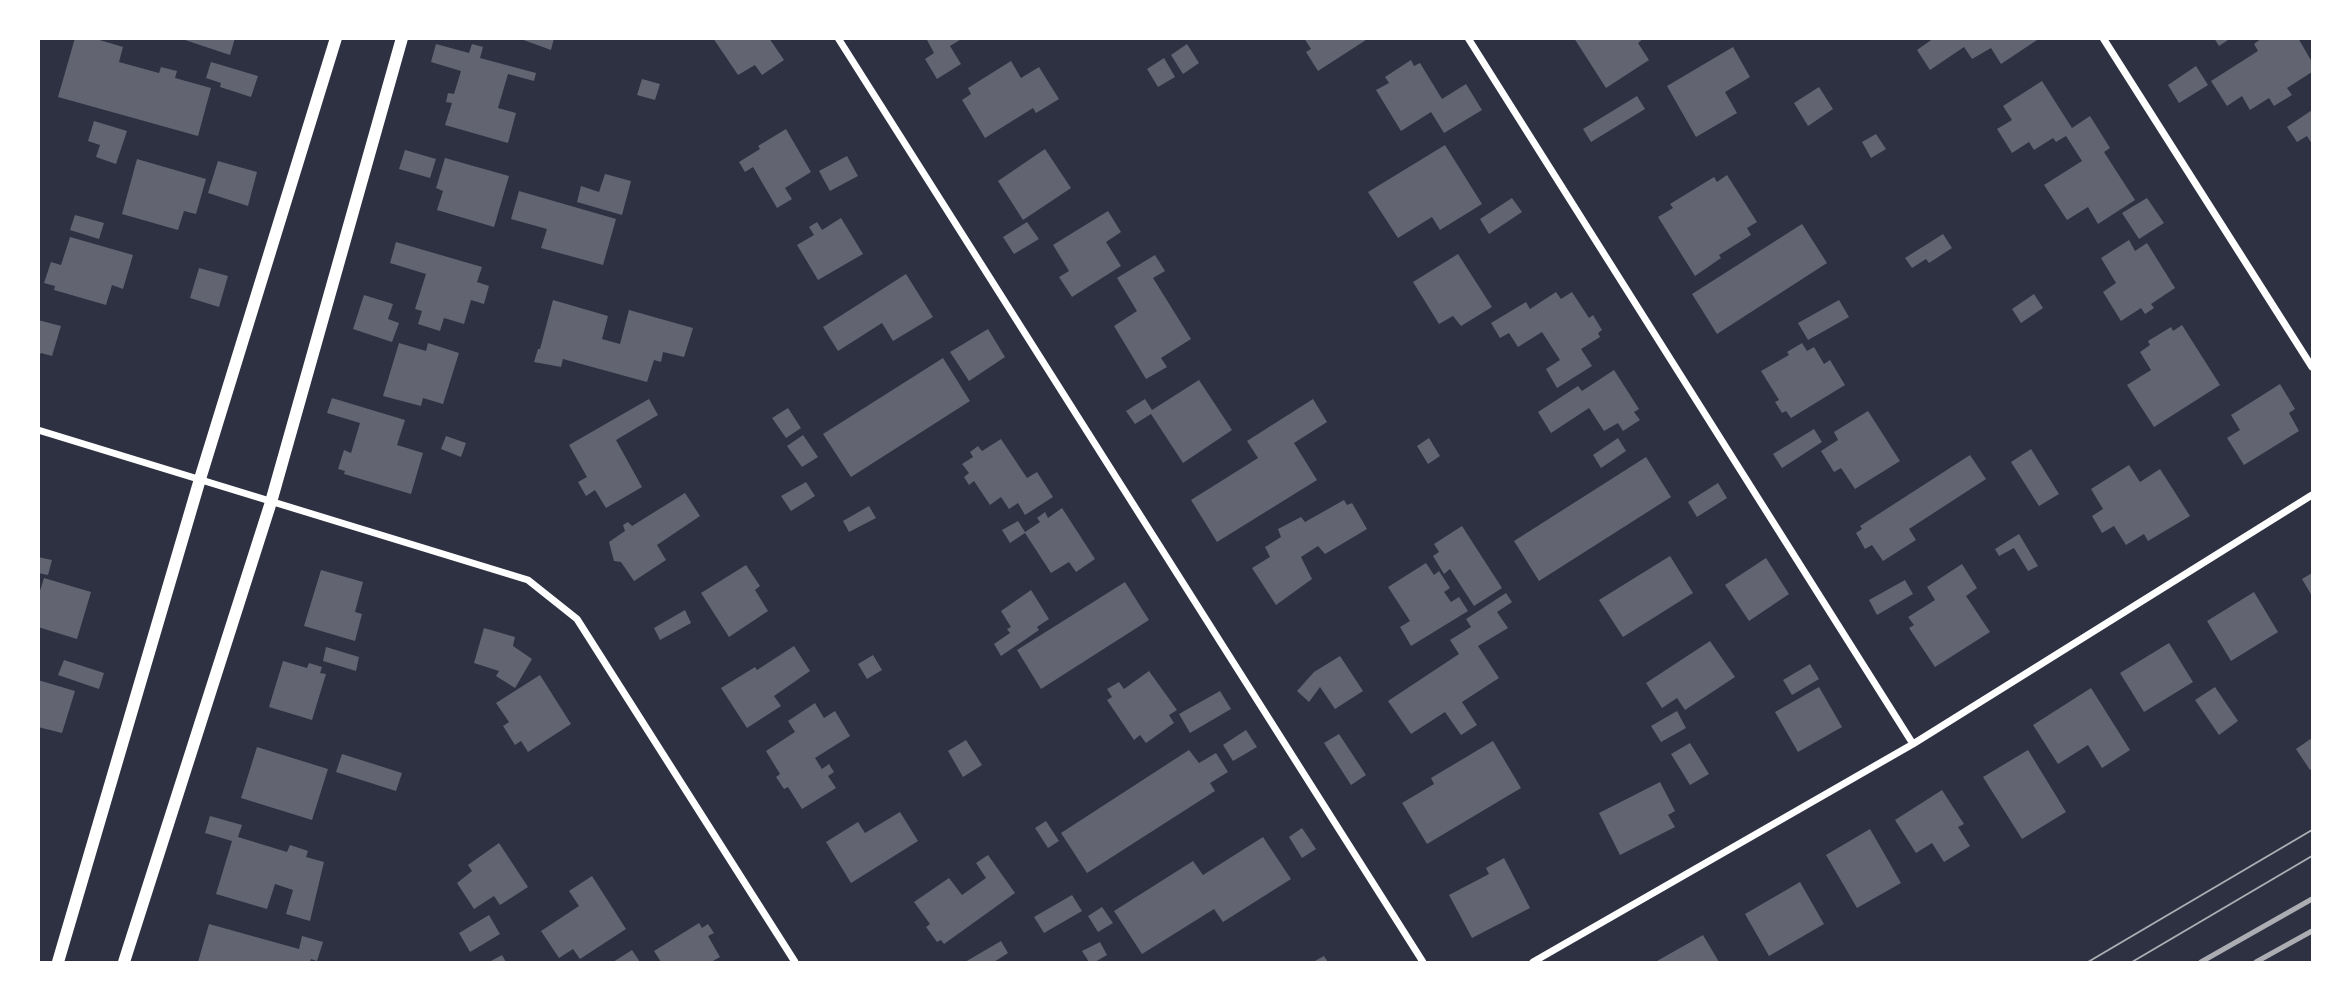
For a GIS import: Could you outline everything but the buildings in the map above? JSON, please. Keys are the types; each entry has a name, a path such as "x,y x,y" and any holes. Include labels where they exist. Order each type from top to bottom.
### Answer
{"street":[{"path":"58,962 200,479 336,38"},
{"path":"124,962 271,502 402,38"},
{"path":"838,38 1423,962"},
{"path":"1468,38 1913,744"},
{"path":"2103,38 2312,367"},
{"path":"38,430 528,580 578,620 795,962"},
{"path":"1533,962 1913,744 2312,495"}],"tram line":[{"path":"2088,962 2312,830"},
{"path":"2132,962 2312,856"}],"railway":[{"path":"2201,962 2312,899"},
{"path":"2256,962 2312,931"}]}
